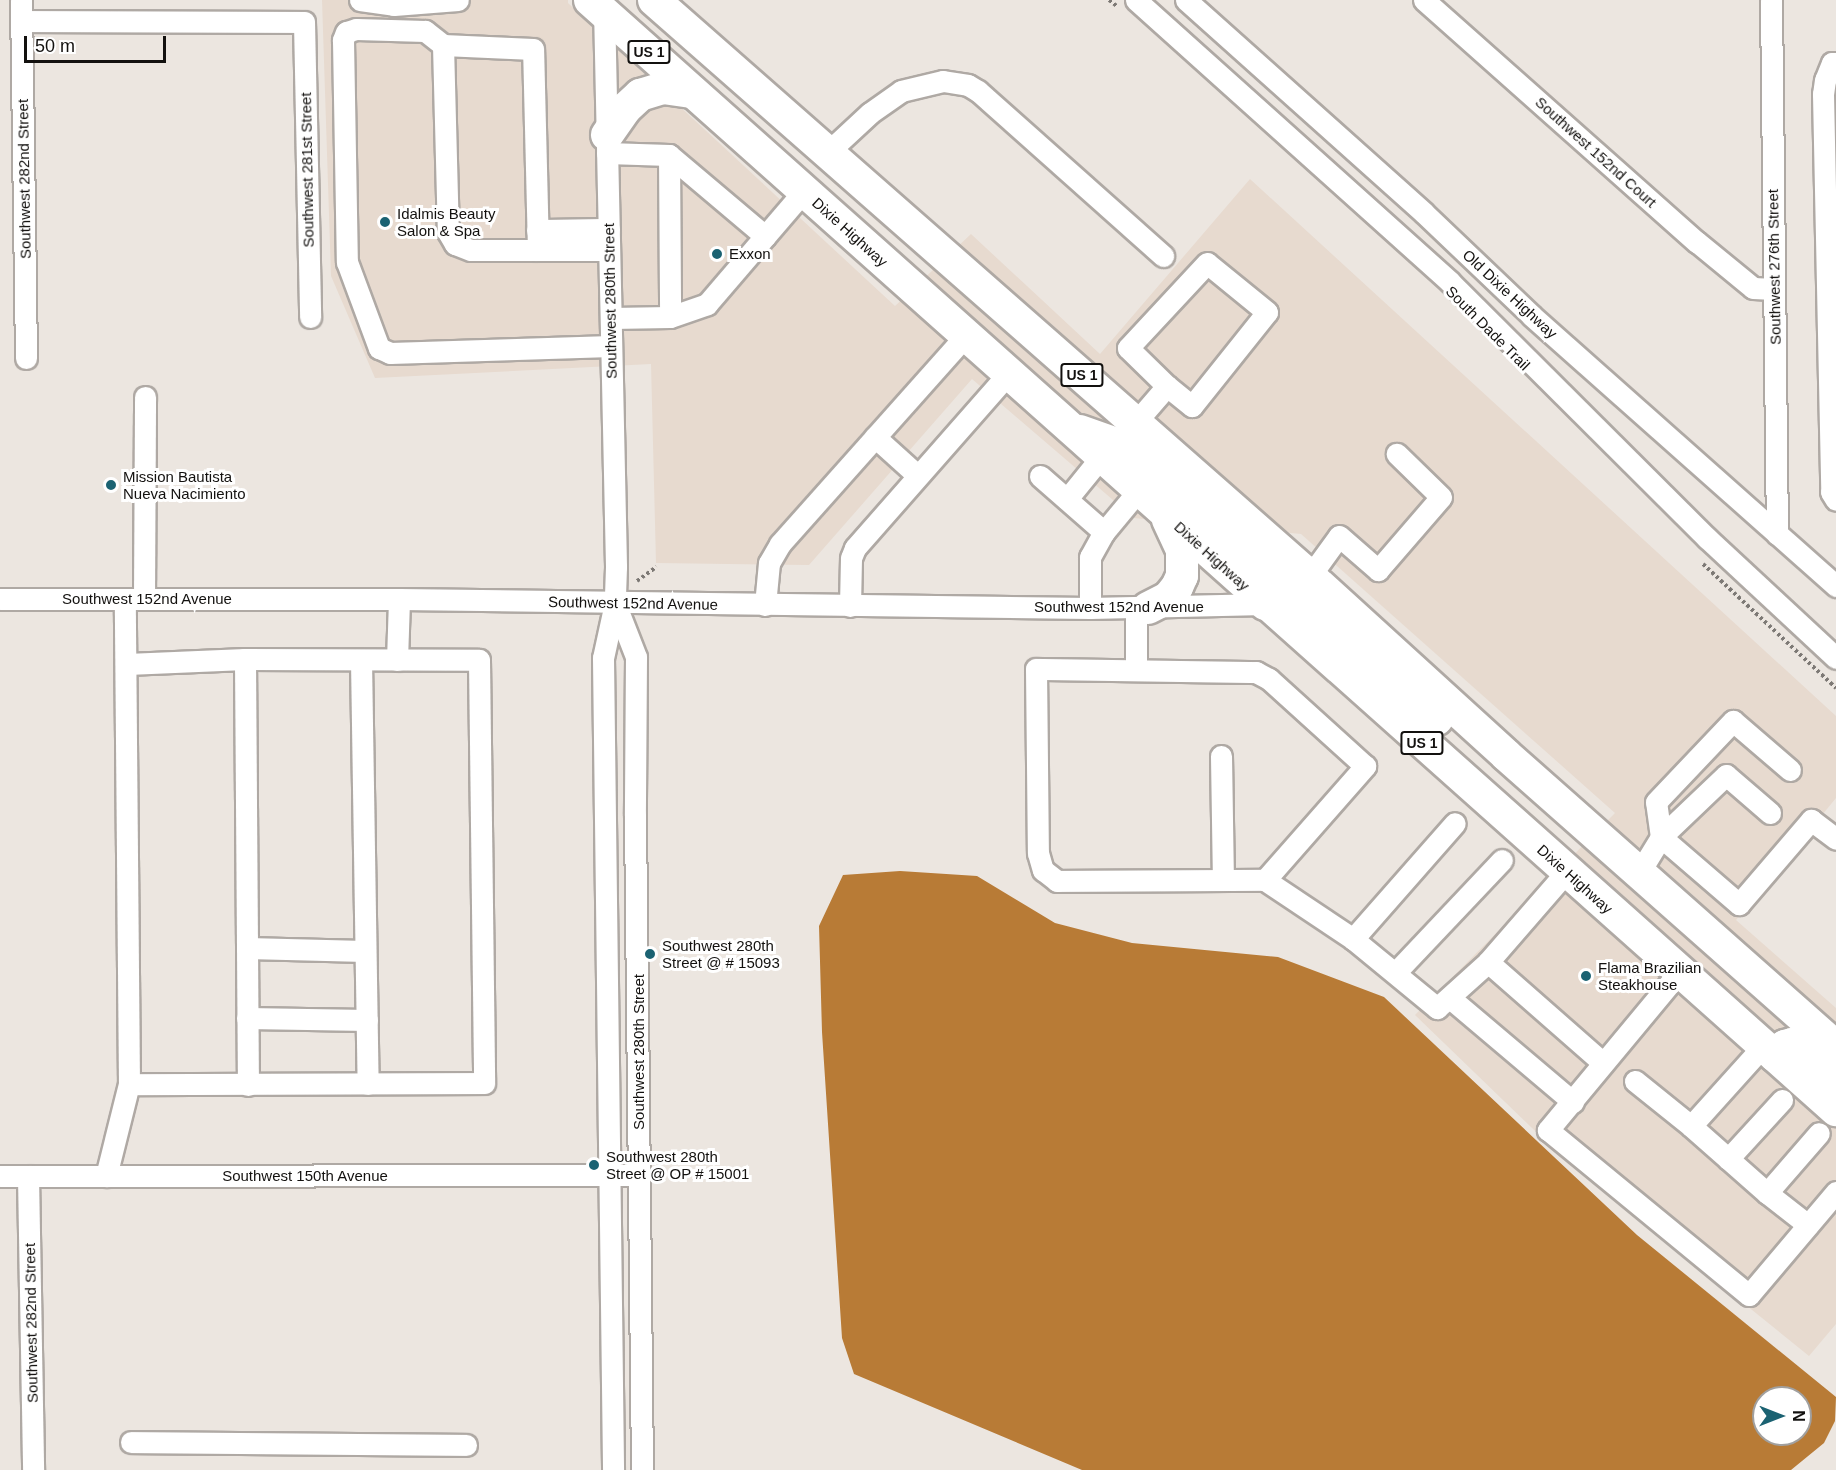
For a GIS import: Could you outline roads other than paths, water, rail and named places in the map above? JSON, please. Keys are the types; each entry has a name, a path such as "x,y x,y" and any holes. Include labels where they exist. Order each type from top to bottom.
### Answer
{"highway":[{"name":"US 1","path":"654,0 1307,573 1506,755 1836,1047"},
{"path":"599,4 654,27 806,157 828,152"},
{"name":"Dixie Highway","path":"599,4 693,92 1065,426 1769,1051 1828,1122"},
{"path":"607,144 625,109 640,95 663,88 693,92"},
{"path":"1065,426 1122,446 1171,484 1269,573 1283,581 1295,579 1307,573"},
{"path":"1142,608 1168,598 1182,576 1182,550 1164,514"},
{"path":"1265,604 1294,602 1306,606 1420,706 1460,737 1506,755"},
{"path":"1769,1051 1792,1044 1804,1047 1836,1075"}],"street":[{"path":"360,0 394,5 458,0"},
{"name":"Old Dixie Highway","path":"1186,0 1424,213 1540,323 1835,583"},
{"name":"Southwest 152nd Court","path":"1424,0 1753,288 1774,289"},
{"name":"Southwest 276th Street","path":"1771,0 1777,534"},
{"name":"Southwest 280th Street","path":"599,4 607,144 615,603 603,658 613,1470"},
{"path":"1131,8 1450,282 1707,538 1836,658"},
{"name":"Southwest 281st Street","path":"22,10 304,22 310,317"},
{"name":"Southwest 282nd Street","path":"22,10 26,358"},
{"path":"538,240 533,49 443,45 425,31 350,30 343,40 347,262 379,348 390,353 611,346"},
{"path":"443,45 448,232 455,244 471,250 609,229"},
{"path":"1836,63 1832,63 1823,94 1832,492 1836,500"},
{"path":"828,152 870,113 901,91 943,81 968,85 978,91 1162,256"},
{"path":"607,144 669,155 765,236"},
{"path":"669,155 670,317"},
{"path":"611,318 670,317 707,304 804,191"},
{"path":"538,240 609,250"},
{"path":"1207,263 1267,312 1192,406 1167,386 1128,348 1207,263"},
{"path":"765,605 765,578 774,553 965,336"},
{"path":"850,606 850,558 855,548 1008,374"},
{"path":"1135,423 1167,386"},
{"path":"106,1176 129,1083 127,664 135,599 145,397"},
{"path":"875,437 917,475"},
{"path":"1307,573 1339,536 1378,570 1441,496 1397,454"},
{"path":"1067,500 1101,457"},
{"path":"1040,476 1104,532"},
{"path":"1090,608 1090,557 1104,532 1138,490"},
{"name":"Southwest 152nd Avenue","path":"0,599 399,599 1090,608 1265,604"},
{"path":"397,660 399,599"},
{"name":"Southwest 280th Street","path":"615,603 636,657 635,815 642,1470"},
{"path":"1136,670 1142,608"},
{"path":"127,664 244,659 479,660 484,1083 248,1085 129,1083"},
{"path":"244,659 248,1085"},
{"path":"361,660 368,1084"},
{"path":"1265,880 1365,766 1269,679 1256,672 1036,669 1038,853 1043,870 1057,881 1265,880 1353,939 1437,1008 1488,962 1567,871"},
{"path":"1790,770 1733,721 1656,801 1661,837 1738,904 1811,820 1836,839"},
{"path":"1221,756 1223,880"},
{"path":"1639,873 1661,837 1726,775 1770,813"},
{"path":"605,816 635,815"},
{"path":"1353,939 1455,823"},
{"path":"1396,972 1502,860"},
{"path":"247,948 365,951"},
{"path":"1488,962 1603,1063"},
{"path":"1680,971 1548,1130 1749,1295 1836,1192"},
{"path":"607,985 638,985"},
{"path":"1450,998 1573,1102"},
{"path":"247,1018 367,1020"},
{"path":"1691,1126 1769,1051"},
{"path":"1635,1081 1808,1225"},
{"path":"1728,1159 1782,1100"},
{"path":"1767,1193 1828,1122"},
{"name":"Southwest 150th Avenue","path":"0,1176 640,1175"},
{"name":"Southwest 282nd Street","path":"28,1176 33,1470"},
{"path":"131,1442 465,1445"}],"place":[{"name":"Idalmis Beauty Salon & Spa","path":"385,222"},
{"name":"Exxon","path":"717,254"},
{"name":"Mission Bautista Nueva Nacimiento","path":"111,485"},
{"name":"Southwest 280th Street @ # 15093","path":"650,954"},
{"name":"Flama Brazilian Steakhouse","path":"1586,976"},
{"name":"Southwest 280th Street @ OP # 15001","path":"594,1165"}]}
